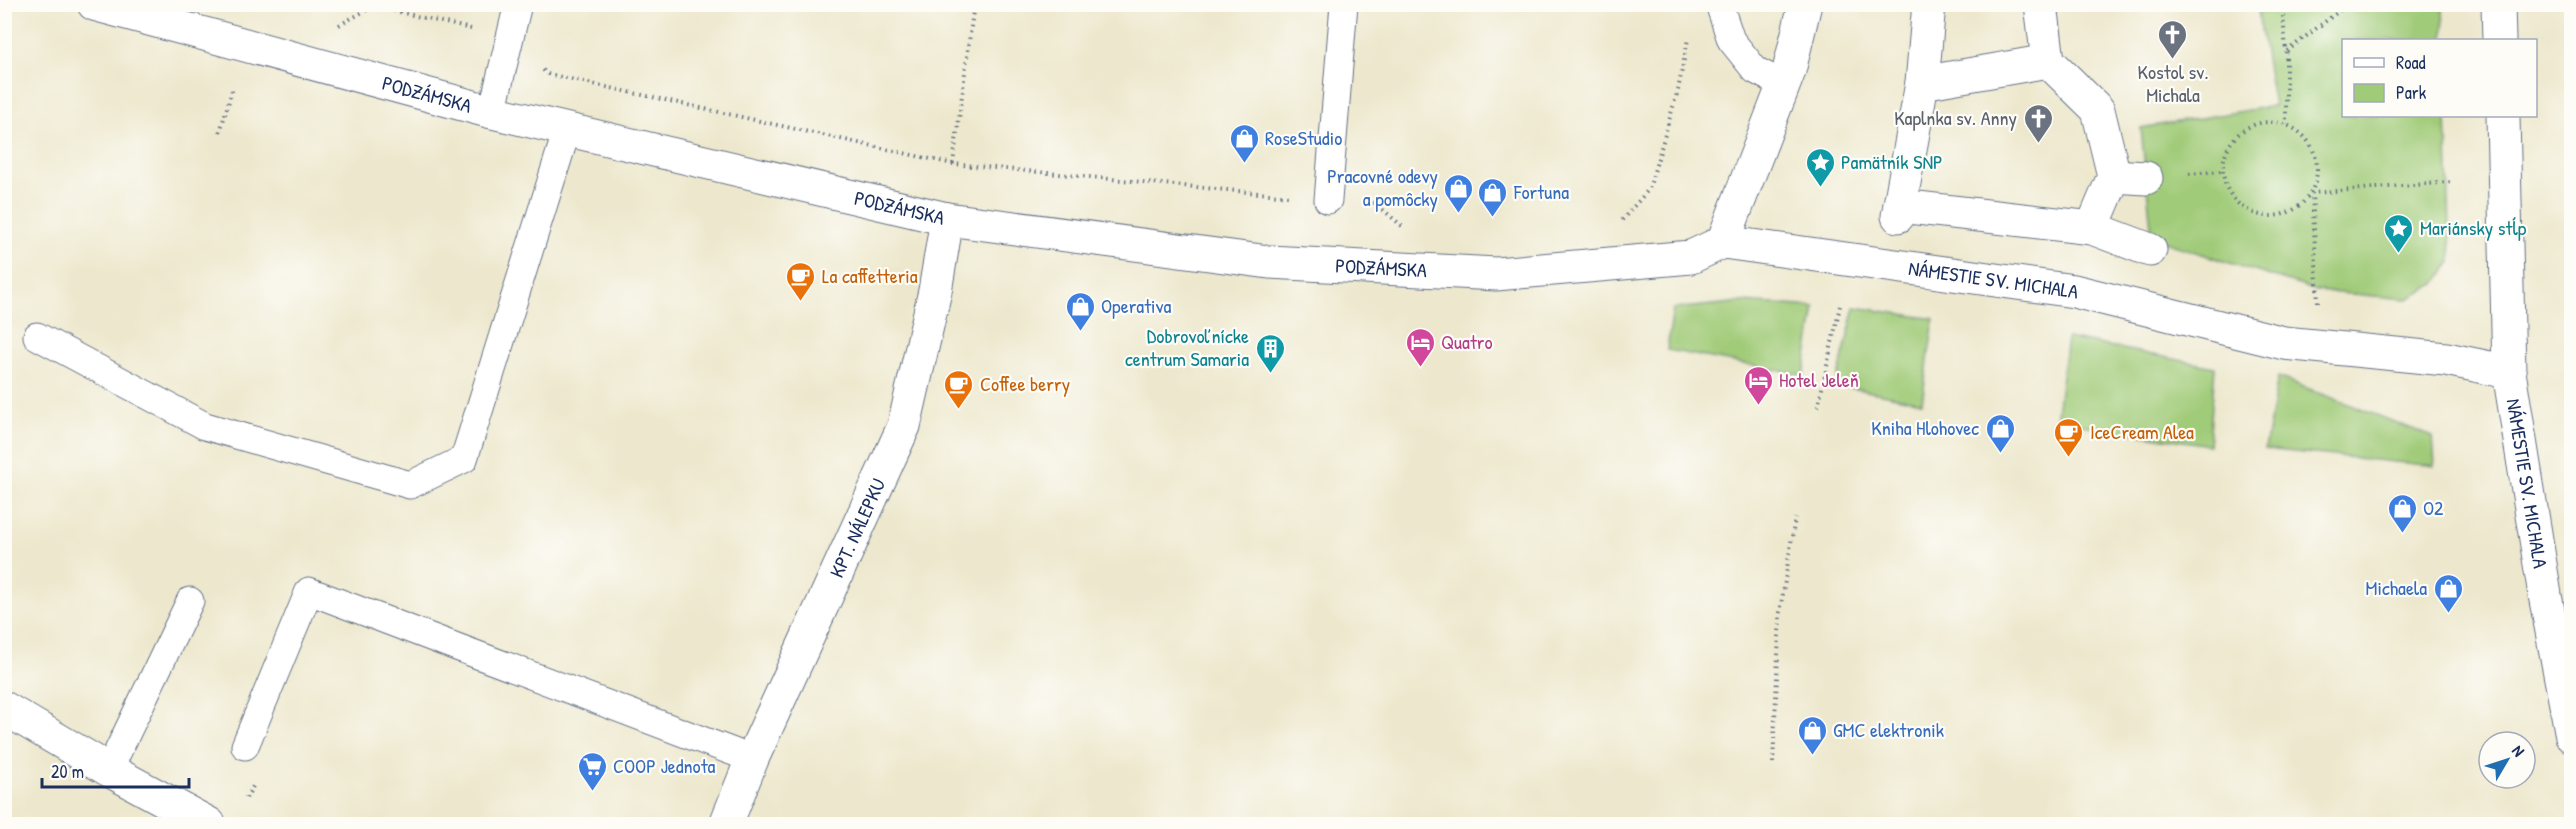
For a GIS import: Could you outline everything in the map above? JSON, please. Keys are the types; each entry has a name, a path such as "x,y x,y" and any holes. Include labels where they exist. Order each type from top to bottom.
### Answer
{"street":[{"name":"PODZÁMSKA","path":"94,4 492,112 946,219 1269,262 1496,274 1691,257 1723,242"},
{"path":"1723,242 1784,85 1805,4"},
{"path":"1929,4 1922,83 1899,211 2092,228 2150,250"},
{"path":"2041,4 2048,62 2098,110 2114,176 2092,228"},
{"path":"2498,4 2499,39"},
{"path":"1922,83 2048,62"},
{"name":"NÁMESTIE SV. MICHALA","path":"2503,117 2509,372 2545,595 2566,669 2571,736"},
{"path":"2114,176 2146,178"},
{"name":"KPT. NÁLEPKU","path":"726,825 752,759 904,426 935,291 946,219"},
{"name":"NÁMESTIE SV. MICHALA","path":"1723,242 2074,291 2284,343 2446,359 2509,372"},
{"path":"4,708 192,821"}],"lane":[{"path":"492,112 518,4"},
{"path":"1328,200 1344,4"},
{"path":"1719,4 1731,40 1755,70 1784,85"},
{"path":"37,336 205,426 410,485 464,459 567,130"},
{"path":"245,746 309,591 752,759"},
{"path":"110,770 190,602"}],"path":[{"path":"953,164 974,4"},
{"path":"2282,4 2286,51 2286,124"},
{"path":"2286,51 2348,4"},
{"path":"335,27 374,6 510,38 548,74 953,164 1375,203 1406,228"},
{"path":"1615,229 1649,189 1678,90 1688,36"},
{"path":"220,132 233,87"},
{"path":"2271,122 2286,124 2298,131 2315,153 2317,180 2312,193 2302,205 2289,213 2274,217 2258,216 2245,209 2233,199 2222,171 2224,156 2231,142 2242,130 2255,124 2271,122"},
{"path":"2312,193 2452,182"},
{"path":"2312,193 2318,302"},
{"path":"1818,406 1840,306"},
{"path":"1773,763 1780,612 1795,518"}],"green space":[{"path":"2257,5 2443,5 2444,39 2342,39 2342,117 2446,117 2451,261 2436,284 2408,299 2317,291 2152,238 2141,128 2274,106"},
{"path":"1743,302 1815,307 1804,375 1667,350 1673,309"},
{"path":"1855,307 1934,319 1922,402 1836,385"},
{"path":"2067,338 2215,367 2209,445 2056,421"},
{"path":"2278,377 2433,437 2435,466 2265,449"}],"place":[{"name":"Kostol sv. Michala","path":"2173,60"},
{"name":"Kaplnka sv. Anny","path":"2038,144"},
{"name":"RoseStudio","path":"1244,164"},
{"name":"Pamätník SNP","path":"1820,188"},
{"name":"Pracovné odevy a pomôcky","path":"1459,214"},
{"name":"Fortuna","path":"1493,218"},
{"name":"Mariánsky stĺp","path":"2399,254"},
{"name":"La caffetteria","path":"801,302"},
{"name":"Operativa","path":"1080,332"},
{"name":"Quatro","path":"1420,368"},
{"name":"Dobrovoľnícke centrum Samaria","path":"1270,374"},
{"name":"Hotel Jeleň","path":"1758,406"},
{"name":"Coffee berry","path":"959,410"},
{"name":"Kniha Hlohovec","path":"2000,454"},
{"name":"IceCream Alea","path":"2069,458"},
{"name":"O2","path":"2402,534"},
{"name":"Michaela","path":"2448,614"},
{"name":"GMC elektronik","path":"1812,756"},
{"name":"COOP Jednota","path":"592,792"}]}
